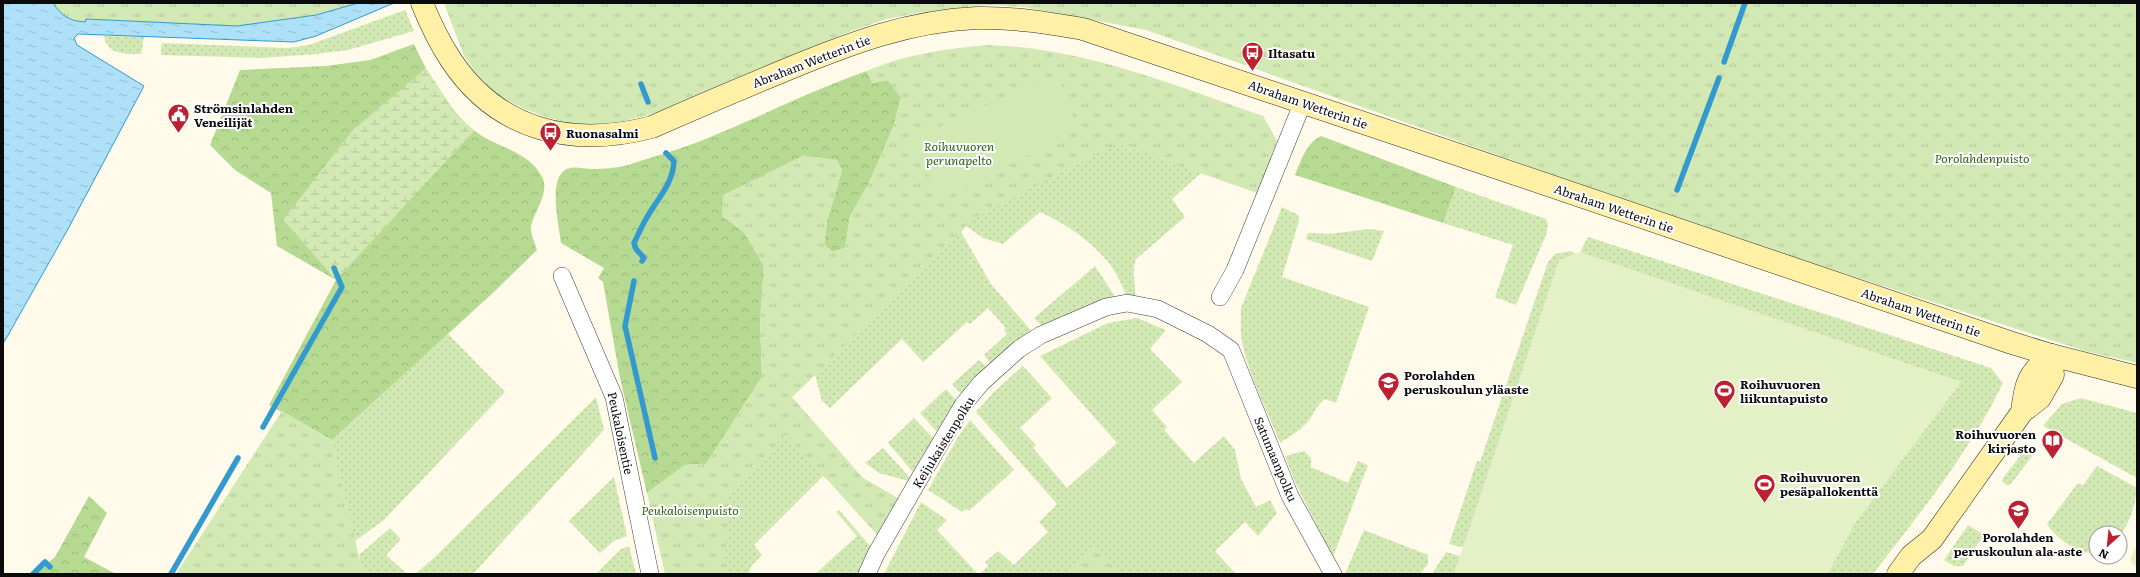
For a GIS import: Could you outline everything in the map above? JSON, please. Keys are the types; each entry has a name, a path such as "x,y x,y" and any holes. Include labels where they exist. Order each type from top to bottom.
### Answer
{"street":[{"name":"Abraham Wetterin tie","path":"422,3 436,34 452,61 479,93 499,109 516,119 550,132 569,136 628,133 652,127 852,43 878,34 931,22 977,18 1034,21 1083,29 2051,355 2137,377"},
{"path":"1220,297 1235,270 1303,102"},
{"name":"Peukaloisentie","path":"562,276 614,397 650,574"},
{"name":"Keijukaistenpolku","path":"867,574 900,510 963,405 981,383 1019,349 1041,335 1073,321 1106,307 1127,303 1158,308 1223,343"},
{"name":"Satumaanpolku","path":"1223,343 1234,355 1290,496 1333,574"},
{"path":"1916,574 1924,563 1932,540 2022,412 2024,389 2035,369 2051,355"},
{"path":"1898,574 1911,556 1932,540"}],"green space":[{"path":"53,3 358,3 316,15 237,26 86,19 86,22 66,17"},
{"name":"Porolahdenpuisto","path":"444,3 2137,3 2137,363 2085,351 1790,256 1556,176 1146,30 1024,7 987,5 924,12 887,19 851,31 674,108 621,122 571,124 522,108 497,95 475,72 464,56"},
{"path":"405,10 414,31 348,50 262,58 161,55 162,43 287,48 309,45"},
{"path":"104,36 144,37 141,54 129,54 113,50 109,47"},
{"path":"414,44 432,79 448,103 466,123 483,137 522,156 530,162 543,179 543,197 531,226 532,235 537,250 495,291 332,440 269,405 336,280 277,246 271,193 235,170 210,145 240,70 326,66 370,60"},
{"name":"Peukaloisenpuisto","path":"987,45 1022,47 1093,60 1162,80 1263,116 1277,141 1260,194 1117,144 974,218 792,397 863,478 898,498 879,537 786,434 730,494 725,555 726,574 665,574 647,493 685,465 706,464 762,377 760,321 764,266 744,232 722,216 723,195 804,155 837,160 842,170 827,221 824,245 833,252 845,248 850,216 869,183 894,125 901,97 888,80 872,83 867,71 911,56 956,48"},
{"path":"426,68 456,114 474,131 336,280 283,220 353,130"},
{"path":"867,71 872,83 888,80 901,97 894,125 869,183 850,216 845,248 833,252 824,245 827,221 842,170 722,216 744,232 764,266 760,321 762,377 706,464 685,465 647,493 620,378 603,282 598,278 604,268 561,243 556,204 557,184 560,176 565,170 572,168 596,169 619,167 678,149 728,130 827,86"},
{"name":"Roihuvuoren perunapelto","path":"1058,74 1078,130 943,198 907,141"},
{"path":"1105,133 1118,144 1201,173 1172,199 1185,217 1136,259 1134,273 1135,298 1128,298 1112,267 1094,247 1068,227 1040,212 1003,244 983,238 966,226 961,232 991,284 1034,334 992,365 984,355 1007,334 1004,330 1006,328 988,308 970,324 967,322 923,362 902,339 830,408 822,401 815,375 792,397 883,259"},
{"path":"1321,136 1456,187 1443,223 1295,175 1302,158 1311,143"},
{"path":"1456,187 1546,219 1548,225 1546,235 1516,305 1495,297 1513,245 1443,223"},
{"path":"1282,207 1298,215 1299,221 1282,277 1369,307 1336,403 1325,399 1322,401 1304,426 1280,443 1245,355 1241,334 1241,308"},
{"path":"1369,229 1384,231 1372,261 1306,239 1308,233 1329,234"},
{"path":"1588,237 1991,368 2003,383 1990,409 1943,482 1873,574 1804,574 1917,440 1961,382 1583,254 1580,252"},
{"path":"1571,251 1575,254 1472,550 1449,544 1477,461 1480,462 1548,262 1555,254"},
{"name":"Roihuvuoren liikuntapuisto","path":"1580,252 1961,382 1854,525 1828,574 1454,574 1559,260"},
{"path":"1095,266 1116,298 1044,328 1034,318"},
{"path":"1137,318 1166,330 1150,349 1182,382 1152,410 1167,427 1164,430 1194,463 1224,436 1235,450 1241,479 1256,507 1270,500 1277,513 1258,536 1245,522 1215,551 1236,574 980,574 988,566 985,562 998,551 1014,565 1048,532 1039,522 1057,504 976,412 994,392 1023,366 1052,398 1020,428 1036,445 1033,448 1067,488 1117,443 1040,356 1108,323"},
{"path":"448,334 505,392 384,520 355,541 332,440"},
{"path":"979,360 988,368 964,397 952,384"},
{"path":"773,386 830,482 823,476 754,545 762,555 751,566 749,574 705,574 715,476"},
{"path":"946,389 959,403 937,432 920,413"},
{"path":"596,397 604,430 473,574 415,574 434,558"},
{"path":"2081,398 2137,413 2137,478 2043,426 2062,404"},
{"path":"282,411 332,440 363,574 176,574"},
{"path":"914,418 933,438 913,472 888,443"},
{"path":"970,420 1014,470 969,511 966,509 962,512 928,490 958,437"},
{"path":"2027,447 2032,449 2033,455 2010,485 2006,485 2002,481 2003,478"},
{"path":"883,448 910,478 908,481 879,473 865,463"},
{"path":"1304,451 1311,458 1311,467 1348,483 1358,461 1368,465 1333,557 1296,484 1285,456"},
{"path":"2097,466 2137,488 2132,513 2126,525 2088,525 2088,553 2076,549 2062,540 2050,529 2047,524 2078,483 2083,485"},
{"path":"614,477 627,536 614,541 600,553 569,521"},
{"path":"89,496 107,513 84,557 116,574 34,574 55,557"},
{"path":"921,502 947,520 937,530 978,574 884,574"},
{"path":"839,510 873,549 860,574 815,574 857,536 836,512"},
{"path":"1968,525 1984,535 1963,566 1954,566 1944,560"},
{"path":"390,528 401,539 386,555 407,574 363,574 359,555"},
{"path":"1364,530 1428,555 1428,564 1420,574 1345,574"},
{"path":"629,546 636,574 596,574 621,549"},
{"path":"1095,546 1119,574 1063,574"},
{"path":"2137,546 2137,568 2133,565 2130,558"},
{"path":"1446,552 1473,560 1469,574 1432,574"}],"water":[{"path":"3,3 53,3 66,17 85,22 86,19 237,26 316,15 358,3 394,3 316,36 294,42 78,34 74,38 77,45 144,86 68,229 3,344"}],"waterway":[{"path":"1724,62 1745,3"},
{"path":"1677,190 1719,78"},
{"path":"641,84 648,102"},
{"path":"642,261 644,258 636,249 634,243 671,176 674,161 666,153"},
{"path":"263,427 342,287 334,268"},
{"path":"634,281 625,326 655,458"},
{"path":"171,574 238,458"},
{"path":"33,574 45,562 50,567"}],"place":[{"name":"Iltasatu","path":"1252,72"},
{"name":"Strömsinlahden Veneilijät","path":"178,134"},
{"name":"Ruonasalmi","path":"550,152"},
{"name":"Porolahden peruskoulun yläaste","path":"1388,402"},
{"name":"Roihuvuoren liikuntapuisto","path":"1724,410"},
{"name":"Roihuvuoren kirjasto","path":"2052,460"},
{"name":"Roihuvuoren pesäpallokenttä","path":"1764,504"},
{"name":"Porolahden peruskoulun ala-aste","path":"2018,530"}]}
